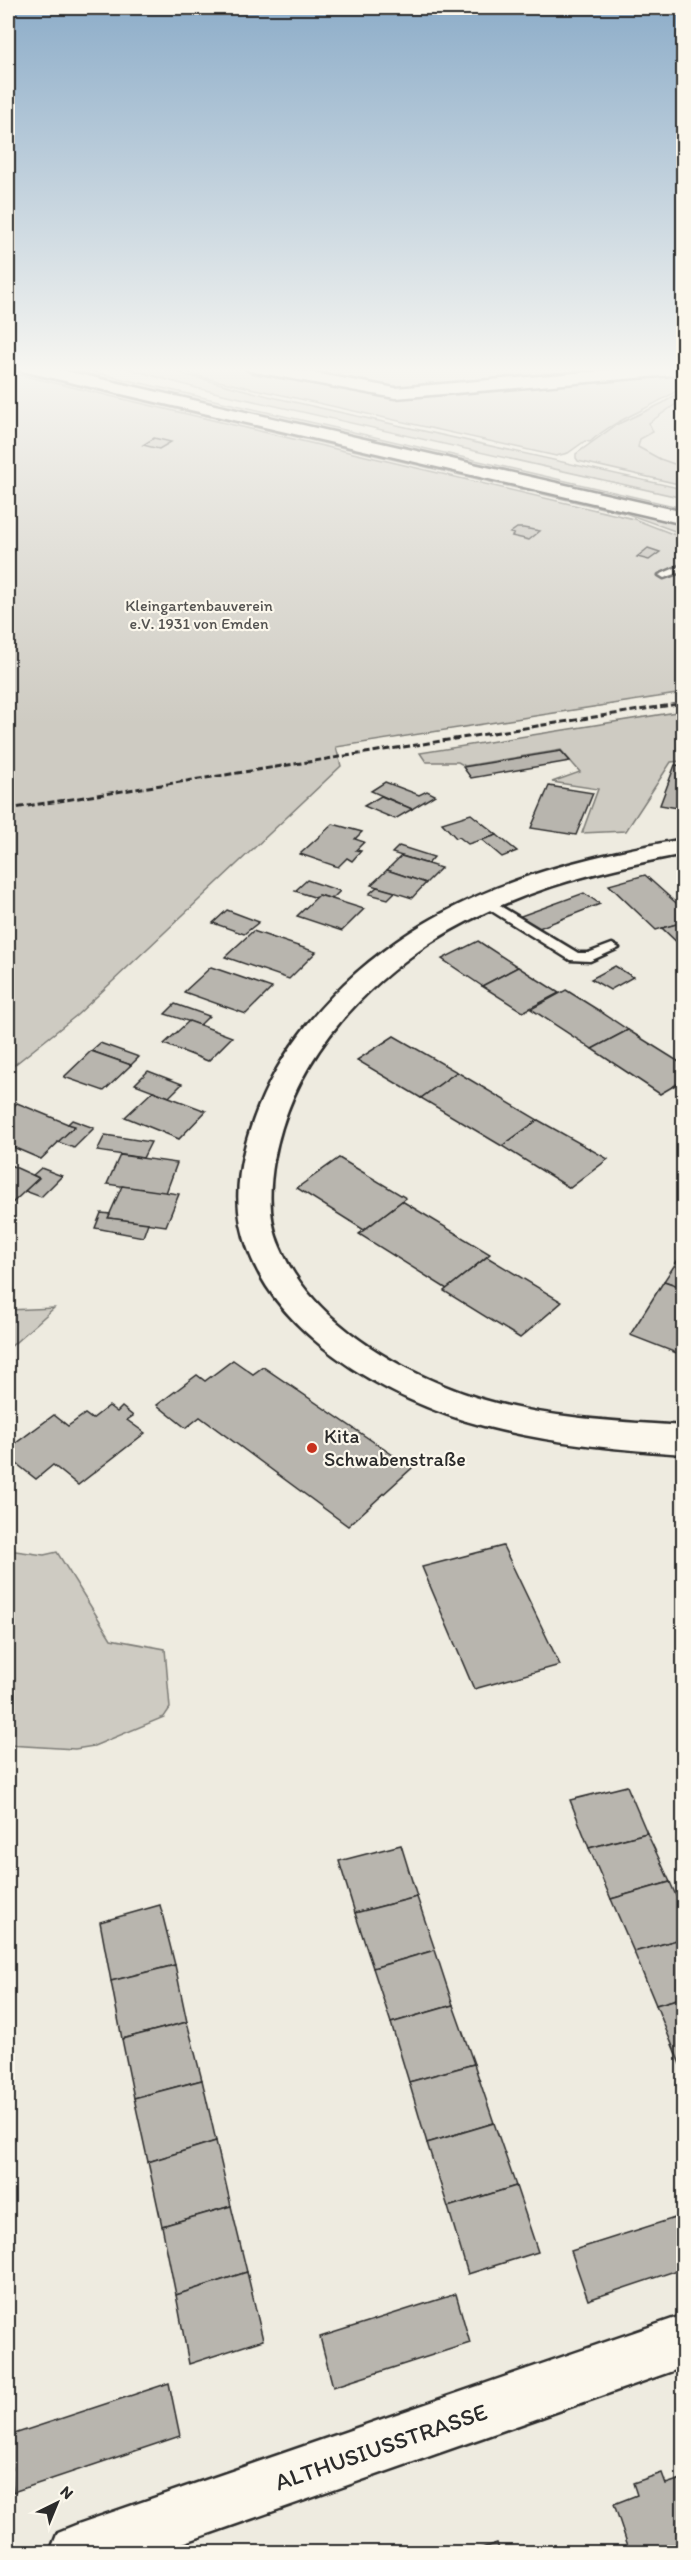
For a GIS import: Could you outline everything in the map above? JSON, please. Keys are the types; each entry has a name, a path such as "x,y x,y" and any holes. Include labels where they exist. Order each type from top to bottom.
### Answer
{"street":[{"path":"542,485 684,518"},
{"path":"608,485 684,503"},
{"path":"684,846 549,878 487,902 426,934 385,963 336,1009 297,1061 272,1110 255,1169 254,1214 260,1238 283,1283 324,1330 361,1359 409,1386 460,1406 518,1421 632,1438 684,1440"},
{"name":"ALTHUSIUSSTRASSE","path":"78,2553 684,2342"}],"lane":[{"path":"664,575 684,567"},
{"path":"487,902 575,957 590,957 612,948"}],"green space":[{"name":"Kleingartenbauverein e.V. 1931 von Emden","path":"8,485 491,485 634,519 683,538 683,693 336,747 341,766 77,1015 8,1070"},
{"path":"505,485 521,485 683,523 683,534 628,514"},
{"path":"563,485 585,485 683,508 683,513"},
{"path":"628,485 667,485 683,489 683,498"},
{"path":"683,711 683,761 671,762 626,831 582,833 598,789 552,782 580,772 561,750 465,766 458,762 426,762 420,753"},
{"path":"54,1308 8,1349 8,1310"},
{"path":"8,1550 44,1555 57,1552 111,1639 165,1649 170,1708 164,1717 94,1746 75,1749 8,1745"}],"building":[{"path":"517,528 540,531 529,540 512,536 514,534 510,533"},
{"path":"648,548 660,552 649,560 637,557"},
{"path":"561,751 570,761 471,778 463,767"},
{"path":"675,765 684,766 684,809 660,805"},
{"path":"385,782 419,795 427,791 435,795 412,809 371,791"},
{"path":"549,786 593,793 576,835 531,828"},
{"path":"381,796 412,809 395,819 364,806"},
{"path":"471,814 497,835 468,844 459,837 456,838 442,823"},
{"path":"333,824 362,832 355,839 364,842 356,850 361,851 352,861 347,858 338,867 300,854"},
{"path":"497,835 517,851 502,857 482,840"},
{"path":"399,846 434,857 428,864 392,853"},
{"path":"401,856 441,868 426,883 387,870"},
{"path":"387,870 426,883 412,898 371,885"},
{"path":"645,875 684,910 684,922 656,930 609,885"},
{"path":"307,880 340,891 332,899 319,895 317,898 295,891"},
{"path":"377,887 395,892 388,899 369,894"},
{"path":"584,893 600,904 534,930 518,917"},
{"path":"319,895 364,909 342,931 297,916"},
{"path":"227,910 259,922 244,934 213,923"},
{"path":"684,922 684,949 662,928"},
{"path":"253,931 316,952 289,979 225,957"},
{"path":"478,941 518,967 482,986 442,959"},
{"path":"615,966 633,977 610,990 591,979"},
{"path":"211,967 272,988 246,1014 184,992"},
{"path":"518,967 559,993 523,1012 482,986"},
{"path":"566,990 628,1030 592,1049 531,1009"},
{"path":"175,1004 209,1016 200,1025 165,1014"},
{"path":"189,1021 232,1037 208,1061 164,1044"},
{"path":"628,1030 684,1065 684,1080 660,1094 592,1049"},
{"path":"394,1036 457,1072 421,1098 357,1060"},
{"path":"100,1043 139,1057 131,1065 91,1051"},
{"path":"91,1051 131,1065 104,1091 64,1077"},
{"path":"148,1071 182,1084 169,1097 135,1084"},
{"path":"457,1072 538,1120 502,1146 421,1098"},
{"path":"153,1091 206,1111 179,1139 125,1117"},
{"path":"17,1103 75,1126 41,1159 8,1145 8,1112"},
{"path":"72,1120 94,1128 74,1148 58,1142 75,1126 68,1124"},
{"path":"538,1120 608,1159 570,1188 502,1146"},
{"path":"105,1135 151,1142 143,1158 97,1151"},
{"path":"120,1155 177,1163 166,1193 107,1184"},
{"path":"339,1158 406,1198 364,1230 297,1188"},
{"path":"8,1164 39,1178 8,1207"},
{"path":"41,1168 62,1176 41,1197 25,1191 39,1178 33,1175"},
{"path":"122,1186 179,1194 166,1226 108,1218"},
{"path":"402,1201 490,1254 447,1289 359,1234"},
{"path":"101,1213 110,1214 108,1218 148,1223 143,1237 95,1228"},
{"path":"684,1251 684,1288 664,1281"},
{"path":"487,1257 562,1302 520,1338 444,1291"},
{"path":"664,1281 684,1288 684,1356 630,1335"},
{"name":"Kita Schwabenstraße","path":"233,1360 253,1374 263,1367 412,1468 348,1526 200,1417 186,1428 157,1405 197,1375 205,1381"},
{"path":"109,1406 117,1412 122,1407 133,1416 127,1420 145,1433 78,1485 53,1465 36,1479 8,1457 8,1449 54,1415 68,1426 85,1414 92,1419"},
{"path":"503,1546 560,1665 474,1689 422,1567"},
{"path":"627,1786 647,1833 589,1848 570,1800"},
{"path":"647,1833 670,1882 611,1899 589,1848"},
{"path":"401,1845 417,1897 355,1913 339,1861"},
{"path":"670,1882 684,1914 684,1938 634,1952 611,1899"},
{"path":"417,1897 435,1950 373,1968 355,1913"},
{"path":"160,1905 175,1965 111,1981 100,1922"},
{"path":"684,1938 684,1997 656,2005 634,1952"},
{"path":"435,1950 453,2005 391,2023 373,1968"},
{"path":"175,1965 187,2022 122,2039 111,1981"},
{"path":"684,1997 684,2063 680,2064 656,2005"},
{"path":"453,2005 474,2064 409,2082 391,2023"},
{"path":"187,2022 202,2080 134,2098 122,2039"},
{"path":"474,2064 494,2123 427,2143 409,2082"},
{"path":"202,2080 216,2141 148,2162 134,2098"},
{"path":"494,2123 516,2186 448,2207 427,2143"},
{"path":"216,2141 231,2206 162,2226 148,2162"},
{"path":"516,2186 538,2252 468,2274 448,2207"},
{"path":"231,2206 247,2272 176,2295 162,2226"},
{"path":"684,2215 684,2268 588,2300 571,2251"},
{"path":"247,2272 263,2340 189,2364 176,2295"},
{"path":"456,2294 470,2343 333,2387 320,2337"},
{"path":"169,2383 180,2436 13,2492 8,2436"},
{"path":"662,2473 666,2484 684,2478 684,2552 630,2552 614,2504 637,2495 633,2483"},
{"path":"497,2543 500,2552 470,2552"}],"railway":[{"path":"8,809 684,703"}],"place":[{"name":"Kita Schwabenstraße","path":"312,1448"}]}
